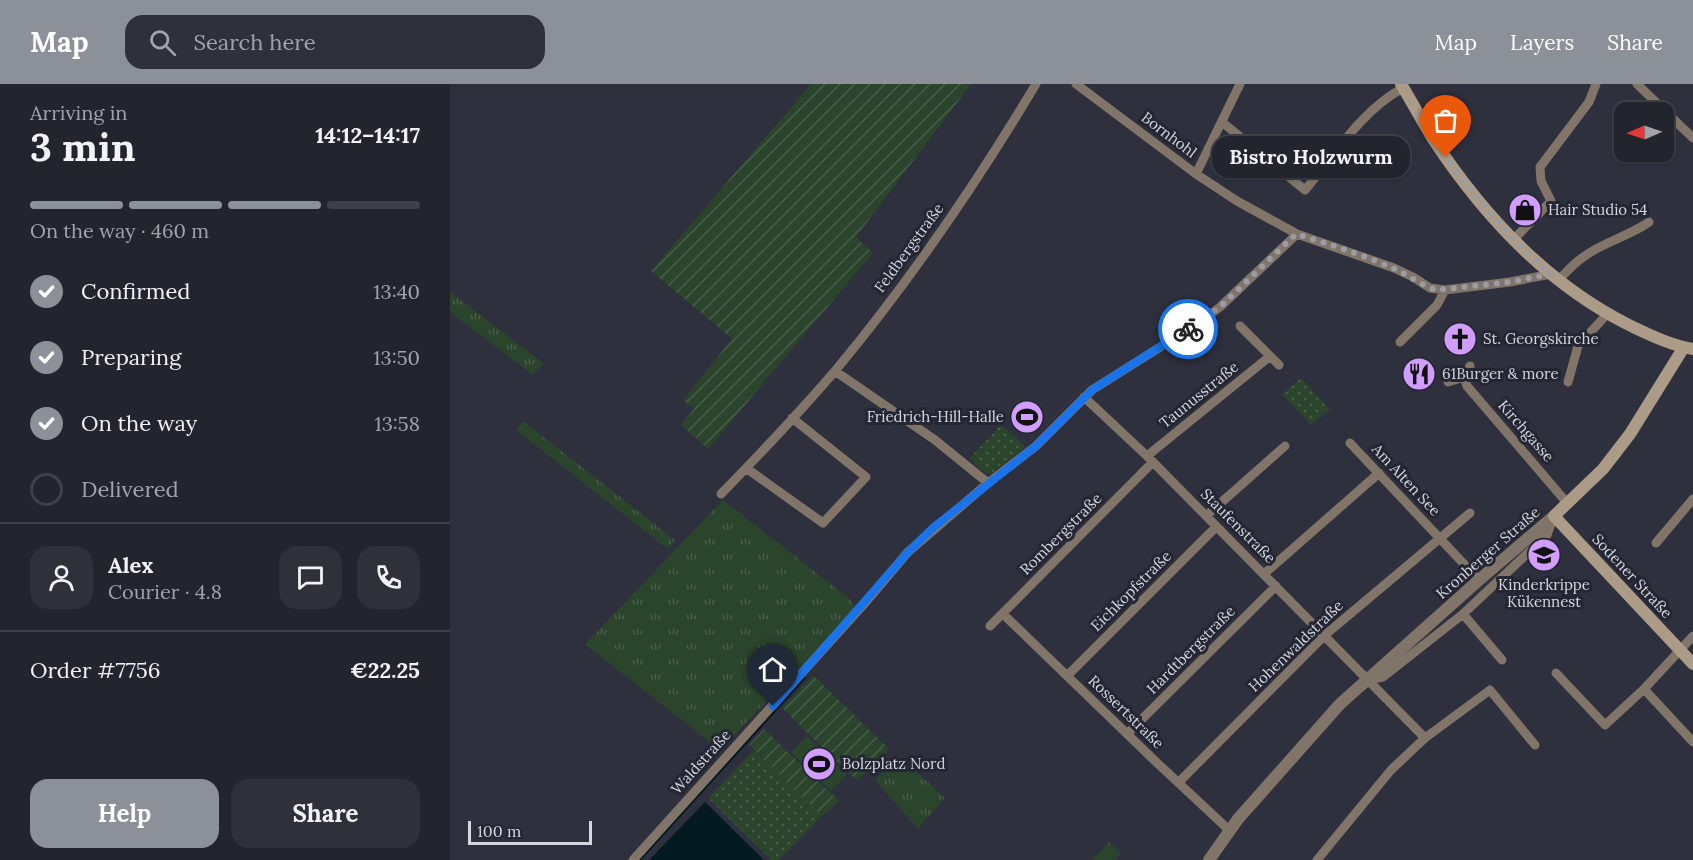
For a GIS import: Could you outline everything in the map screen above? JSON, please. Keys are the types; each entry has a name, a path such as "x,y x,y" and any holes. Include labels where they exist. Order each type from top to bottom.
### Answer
{"main road":[{"path":"1402,86 1446,157 1468,187 1514,239 1554,277 1582,298 1645,333 1690,346 1630,435 1603,469 1554,516"},
{"name":"Sodener Straße","path":"1554,516 1689,658"}],"street":[{"name":"Feldbergstraße","path":"721,494 835,370 940,233 1036,84"},
{"name":"Bornhohl","path":"1076,84 1196,174 1237,201 1296,234 1394,268 1430,288 1445,290 1554,277"},
{"path":"1196,174 1239,84"},
{"path":"1514,239 1551,201 1541,181 1540,167 1589,102 1596,84"},
{"path":"1637,84 1693,138"},
{"path":"1222,122 1305,190 1370,112 1402,86"},
{"path":"1554,277 1582,257 1634,232 1648,222"},
{"name":"Waldstraße","path":"633,860 864,604 908,552 988,483 1036,446 1102,382 1214,312 1296,234"},
{"path":"1400,342 1437,305 1445,290"},
{"path":"1568,382 1578,346 1608,313"},
{"path":"1240,326 1279,365"},
{"name":"Taunusstraße","path":"1150,459 1269,357"},
{"path":"1448,382 1464,376 1470,366"},
{"path":"835,370 935,440 988,483"},
{"name":"Kirchgasse","path":"1464,376 1467,386 1568,504"},
{"name":"Staufenstraße","path":"1084,397 1150,459 1368,680"},
{"path":"746,468 823,523 866,477 792,418"},
{"name":"Am Alten See","path":"1350,443 1479,580"},
{"path":"1206,516 1285,446"},
{"name":"Rombergstraße","path":"990,626 1150,459"},
{"path":"1264,574 1379,473"},
{"path":"1656,543 1693,499"},
{"name":"Am Alten See","path":"1439,537 1470,513"},
{"name":"Kronberger Straße","path":"1209,860 1229,830 1332,712 1554,516"},
{"name":"Kronberger Straße","path":"1368,680 1383,677 1462,614 1547,535 1554,516"},
{"name":"Eichkopfstraße","path":"1067,676 1216,526"},
{"name":"Hohenwaldstraße","path":"1179,782 1325,635 1439,537"},
{"name":"Hardtbergstraße","path":"1127,734 1276,586"},
{"name":"Rossertstraße","path":"1003,614 1229,830"},
{"name":"Kronberger Straße","path":"1462,614 1502,660"},
{"path":"1556,673 1605,725 1644,689 1689,658 1693,636"},
{"path":"1368,680 1425,738"},
{"path":"1644,689 1693,742"},
{"path":"1317,860 1386,775 1425,738 1490,690 1535,745"}],"green space":[{"path":"811,84 971,84 856,237 873,253 708,449 681,425 694,409 683,400 732,339 651,271"},
{"path":"450,292 543,363 533,375 450,312"},
{"path":"1301,378 1330,409 1311,425 1282,394"},
{"path":"523,421 675,540 668,549 516,430"},
{"path":"1001,425 1024,445 1024,448 991,474 981,470 970,458"},
{"path":"723,500 851,600 856,608 720,750 585,644"},
{"path":"813,675 889,749 857,781 782,708"},
{"path":"764,729 839,801 822,816 749,745"},
{"name":"Bolzplatz Nord","path":"807,736 847,775 831,791 791,752"},
{"path":"754,750 822,816 779,860 771,860 708,798"},
{"path":"899,756 945,798 918,829 875,780"},
{"path":"1109,842 1121,853 1114,860 1092,860"}],"water":[{"path":"705,802 764,860 649,860"}],"waterway":[{"path":"640,860 805,678"}],"way so far":[{"path":"1188,329 1220,307 1296,234 1337,246 1394,268 1437,290 1510,282 1551,274 1524,250 1468,187 1446,157"}],"place":[{"name":"Bistro Holzwurm","path":"1446,157"},
{"name":"Hair Studio 54","path":"1525,210"},
{"name":"St. Georgskirche","path":"1460,339"},
{"name":"61Burger & more","path":"1419,374"},
{"name":"Friedrich-Hill-Halle","path":"1027,417"},
{"name":"Kinderkrippe Kükennest","path":"1544,555"},
{"name":"Bolzplatz Nord","path":"819,764"}],"route":[{"path":"773,706 908,552 934,527 1036,446 1102,382 1188,329"}]}
